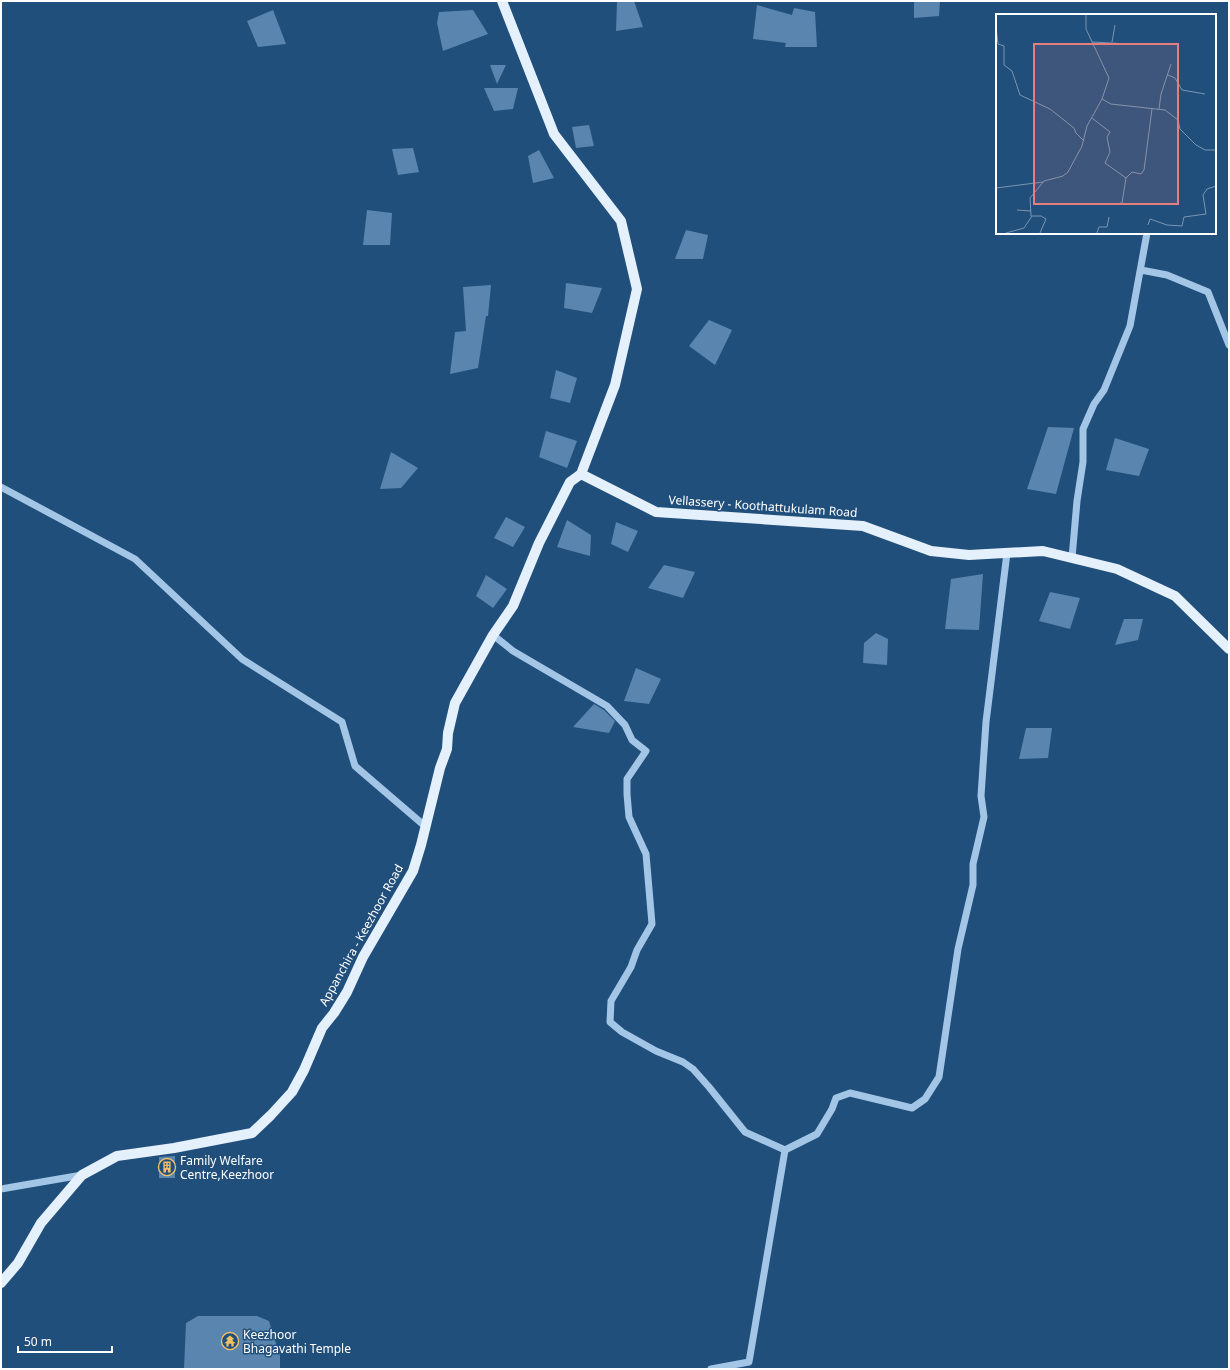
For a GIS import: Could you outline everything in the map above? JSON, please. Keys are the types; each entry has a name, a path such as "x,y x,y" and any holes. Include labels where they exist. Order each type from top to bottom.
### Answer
{"main road":[{"path":"502,1 554,134 621,221 637,289 615,385 580,474"},
{"name":"Vellassery - Koothattukulam Road","path":"580,474 656,512 863,526 931,552 969,555 1043,551 1118,569 1175,596 1229,649"},
{"name":"Appanchira - Keezhoor Road","path":"1,1283 18,1263 41,1223 82,1175 117,1156 227,1139 252,1133 292,1092 304,1070 322,1028 334,1013 347,992 363,957 413,871 426,827 440,768 447,749 448,733 455,703 492,635 513,606 539,543 570,482 580,474"}],"street":[{"path":"1072,558 1077,501 1083,462 1083,429 1094,404 1104,390 1130,326 1141,270 1142,257 1146,246 1147,234"},
{"path":"1141,270 1167,275 1208,292 1229,345"},
{"path":"1,487 135,558 242,659 342,722 355,766 426,827"},
{"path":"785,1150 817,1134 832,1109 836,1098 850,1093 912,1108 925,1099 939,1077 958,949 973,885 973,864 984,817 981,796 986,722 1007,553"},
{"path":"492,635 512,651 607,706 625,725 632,740 646,751 627,779 627,794 629,817 646,854 652,924 637,950 631,967 611,1001 610,1022 622,1032 656,1051 683,1062 693,1069 745,1132 785,1150"},
{"path":"710,1369 749,1362 785,1150"},
{"path":"1,1189 82,1175"}],"building":[{"path":"617,1 634,1 643,27 616,31"},
{"path":"914,1 940,1 939,16 914,18"},
{"path":"757,5 792,15 794,8 815,12 817,47 785,47 786,43 753,39"},
{"path":"273,10 286,44 258,47 247,21"},
{"path":"473,10 488,34 443,51 437,23 439,12"},
{"path":"490,65 506,65 497,84"},
{"path":"484,88 518,88 513,109 494,111"},
{"path":"589,125 594,146 576,148 572,127"},
{"path":"413,148 419,172 398,175 392,149"},
{"path":"539,150 554,178 533,183 528,156"},
{"path":"367,210 392,213 390,245 363,245"},
{"path":"686,230 708,235 703,259 675,259"},
{"path":"566,283 602,288 592,313 564,308"},
{"path":"491,285 488,316 486,316 478,368 450,374 455,332 466,331 463,287"},
{"path":"709,320 732,330 715,365 689,346"},
{"path":"556,370 577,378 570,403 550,398"},
{"path":"1048,427 1074,428 1056,494 1027,489"},
{"path":"546,431 577,441 567,468 539,457"},
{"path":"1115,438 1149,449 1139,476 1106,470"},
{"path":"391,452 418,468 401,488 380,489"},
{"path":"506,517 525,527 513,547 494,538"},
{"path":"567,520 591,535 590,556 557,547"},
{"path":"616,522 638,531 628,552 611,544"},
{"path":"664,565 695,572 683,598 648,588"},
{"path":"983,574 979,630 945,629 951,579"},
{"path":"486,575 507,589 493,608 476,596"},
{"path":"1050,592 1080,598 1070,629 1039,621"},
{"path":"1124,619 1143,619 1138,640 1115,645"},
{"path":"876,633 888,639 887,665 863,663 864,643"},
{"path":"636,668 661,679 649,704 624,701"},
{"path":"594,704 604,710 615,721 609,733 573,727"},
{"path":"1026,728 1052,728 1048,758 1019,759"},
{"name":"Family Welfare Centre,Keezhoor","path":"175,1156 175,1178 159,1178 159,1157"},
{"name":"Keezhoor Bhagavathi Temple","path":"198,1316 257,1316 269,1321 280,1356 280,1369 184,1369 186,1323"}],"place":[{"name":"Family Welfare Centre,Keezhoor","path":"167,1167"},
{"name":"Keezhoor Bhagavathi Temple","path":"230,1341"}]}
